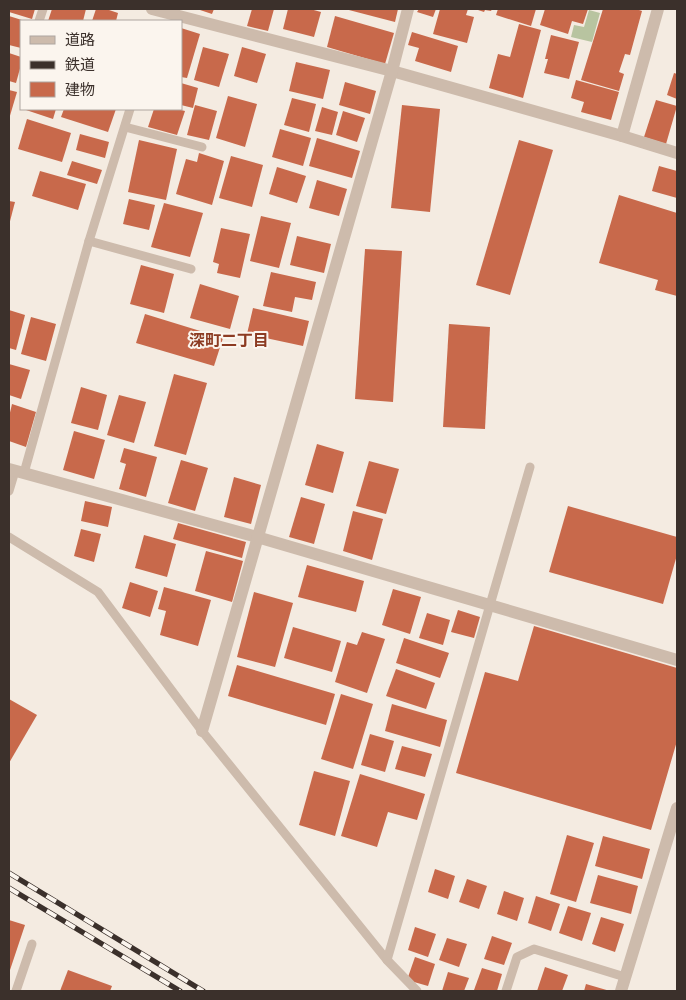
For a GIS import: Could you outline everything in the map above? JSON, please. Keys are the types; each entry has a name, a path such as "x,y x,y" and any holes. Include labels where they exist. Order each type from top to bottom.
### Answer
{"street":[{"path":"202,730 392,71 408,9"},
{"path":"622,136 658,9"},
{"path":"158,12 392,71 677,152"},
{"path":"16,471 257,537 677,660"},
{"path":"621,991 677,808"}],"lane":[{"path":"9,491 130,110"},
{"path":"125,127 202,148"},
{"path":"89,241 191,269"},
{"path":"387,960 530,467"},
{"path":"9,537 98,592 202,730 387,960 417,991"},
{"path":"16,991 32,944"},
{"path":"506,991 517,957 534,949 625,977"}],"green space":[{"path":"589,10 600,13 592,42 571,37 574,25 584,27"}],"building":[{"path":"10,9 35,9 32,19 9,12"},
{"path":"52,9 86,9 83,20 48,20"},
{"path":"96,9 106,9 118,13 116,20 92,20"},
{"path":"197,9 214,9 212,14"},
{"path":"252,9 274,9 268,31 247,26"},
{"path":"288,9 310,9 321,12 314,37 283,29"},
{"path":"345,9 398,9 395,22"},
{"path":"419,9 436,9 433,17 417,12"},
{"path":"440,9 468,9 466,15 474,17 467,43 433,34"},
{"path":"475,9 492,9 491,11 485,10 484,12"},
{"path":"498,9 536,9 531,26 496,15"},
{"path":"545,9 588,9 583,24 572,21 568,34 540,25"},
{"path":"603,9 636,9 642,11 630,55 625,54 619,72 624,74 619,91 581,80"},
{"path":"9,16 22,20 20,20 20,48 9,45"},
{"path":"335,16 394,33 385,64 327,47"},
{"path":"519,24 541,30 523,98 489,88 498,54 510,57"},
{"path":"182,28 200,34 187,78 182,77"},
{"path":"412,32 458,46 451,72 415,61 419,48 408,45"},
{"path":"551,35 579,42 569,79 544,73 548,59 545,59"},
{"path":"203,47 229,54 219,87 194,80"},
{"path":"242,47 266,54 257,83 234,76"},
{"path":"9,53 20,57 20,69 16,83 9,81"},
{"path":"296,62 330,70 323,99 289,91"},
{"path":"674,73 677,74 677,99 667,95"},
{"path":"576,80 619,92 611,120 581,112 584,102 571,98"},
{"path":"345,82 376,91 370,114 339,105"},
{"path":"182,83 198,88 193,108 182,105"},
{"path":"9,90 17,92 9,119"},
{"path":"228,96 257,104 245,147 216,138"},
{"path":"292,98 316,104 309,132 284,125"},
{"path":"656,100 677,106 666,144 644,137"},
{"path":"195,105 217,111 209,140 187,135"},
{"path":"402,105 440,109 430,212 391,208"},
{"path":"322,107 338,112 332,135 315,131"},
{"path":"26,110 56,110 53,119"},
{"path":"64,110 116,110 108,132 61,117"},
{"path":"154,110 185,111 177,135 148,127"},
{"path":"343,111 365,118 357,142 336,135"},
{"path":"27,119 71,133 62,162 18,149"},
{"path":"280,129 311,138 303,166 272,157"},
{"path":"80,134 109,142 105,158 76,150"},
{"path":"317,138 360,151 352,178 309,166"},
{"path":"139,140 177,149 166,200 128,192"},
{"path":"519,140 553,150 510,295 476,285"},
{"path":"199,153 224,161 212,205 176,194 186,159 197,162"},
{"path":"231,156 263,165 252,207 219,198"},
{"path":"72,161 102,170 97,184 67,175"},
{"path":"659,166 677,171 677,198 652,191"},
{"path":"277,167 306,176 297,203 269,194"},
{"path":"40,171 86,184 78,210 32,196"},
{"path":"317,180 347,189 339,216 309,208"},
{"path":"619,195 677,213 677,296 655,290 658,280 599,263"},
{"path":"129,199 155,205 149,230 123,224"},
{"path":"9,201 15,202 9,225"},
{"path":"164,203 203,213 190,257 151,247"},
{"path":"261,216 291,223 279,268 250,261"},
{"path":"221,228 250,234 240,278 217,273 219,264 213,262"},
{"path":"297,236 331,244 324,273 290,265"},
{"path":"365,249 402,251 393,402 355,399"},
{"path":"141,265 174,274 164,313 130,304"},
{"path":"271,272 316,282 312,300 295,297 292,312 263,306"},
{"path":"200,284 239,296 230,329 190,318"},
{"path":"253,308 309,321 303,346 247,334"},
{"path":"9,310 25,315 16,350 9,348"},
{"path":"145,314 223,338 214,366 136,343"},
{"path":"31,317 56,324 46,361 21,354"},
{"path":"449,324 490,327 485,429 443,427"},
{"path":"9,364 30,370 21,399 9,395"},
{"path":"174,374 207,383 186,455 154,446"},
{"path":"81,387 107,395 98,430 71,423"},
{"path":"119,395 146,402 134,443 107,435"},
{"path":"12,404 36,412 26,447 9,441 9,417"},
{"path":"74,431 105,440 94,479 63,470"},
{"path":"317,444 344,452 333,493 305,485"},
{"path":"124,448 157,457 146,497 119,489 126,464 120,462"},
{"path":"181,460 208,468 195,511 168,503"},
{"path":"369,461 399,469 386,514 356,506"},
{"path":"234,477 261,485 251,524 224,517"},
{"path":"301,497 325,504 314,544 289,537"},
{"path":"85,501 112,507 108,527 81,521"},
{"path":"568,506 677,537 677,555 663,604 549,572"},
{"path":"353,511 383,519 372,560 343,551"},
{"path":"178,523 246,542 242,558 173,539"},
{"path":"81,529 101,534 94,562 74,556"},
{"path":"144,535 176,544 167,577 135,568"},
{"path":"206,551 243,561 232,602 195,591"},
{"path":"307,565 364,581 356,612 298,597"},
{"path":"130,582 158,591 150,617 122,608"},
{"path":"164,587 211,600 198,646 160,635 166,611 158,609"},
{"path":"393,589 421,597 410,634 382,625"},
{"path":"254,592 293,603 275,667 237,657"},
{"path":"458,610 480,617 474,638 451,632"},
{"path":"427,613 450,620 443,645 419,638"},
{"path":"534,626 677,668 677,741 651,830 456,773 485,672 518,681"},
{"path":"293,627 341,641 332,672 284,658"},
{"path":"362,632 385,639 367,693 335,682 347,642 357,645"},
{"path":"404,638 449,653 440,678 396,663"},
{"path":"237,665 335,694 326,725 228,696"},
{"path":"396,669 435,683 426,709 386,696"},
{"path":"341,694 373,704 353,769 321,759"},
{"path":"9,699 37,715 9,763"},
{"path":"392,704 447,720 440,747 385,731"},
{"path":"370,734 394,741 385,772 361,765"},
{"path":"402,746 432,754 425,777 395,769"},
{"path":"314,771 350,781 335,836 299,825"},
{"path":"360,774 425,794 417,820 388,812 377,847 341,836"},
{"path":"567,835 594,843 576,902 550,894"},
{"path":"603,836 650,849 642,879 595,866"},
{"path":"435,869 455,876 448,899 428,892"},
{"path":"598,875 638,886 631,914 590,903"},
{"path":"467,879 487,886 479,909 459,902"},
{"path":"504,891 524,898 517,921 497,914"},
{"path":"536,896 560,904 551,931 528,923"},
{"path":"568,906 591,913 582,941 559,933"},
{"path":"601,917 624,924 615,952 592,944"},
{"path":"9,920 25,925 9,973"},
{"path":"415,927 436,934 428,957 408,950"},
{"path":"492,936 512,943 504,965 484,959"},
{"path":"447,938 467,944 459,967 439,960"},
{"path":"415,957 435,964 428,986 407,980"},
{"path":"545,967 568,975 562,991 537,991"},
{"path":"482,968 502,974 497,991 474,990"},
{"path":"68,970 112,986 110,991 60,991"},
{"path":"448,972 469,978 464,991 442,991"},
{"path":"586,984 610,991 584,991"}],"railway":[{"path":"9,873 203,991"},
{"path":"9,888 180,991"}],"district":[{"name":"深町二丁目","path":"229,340"}]}
